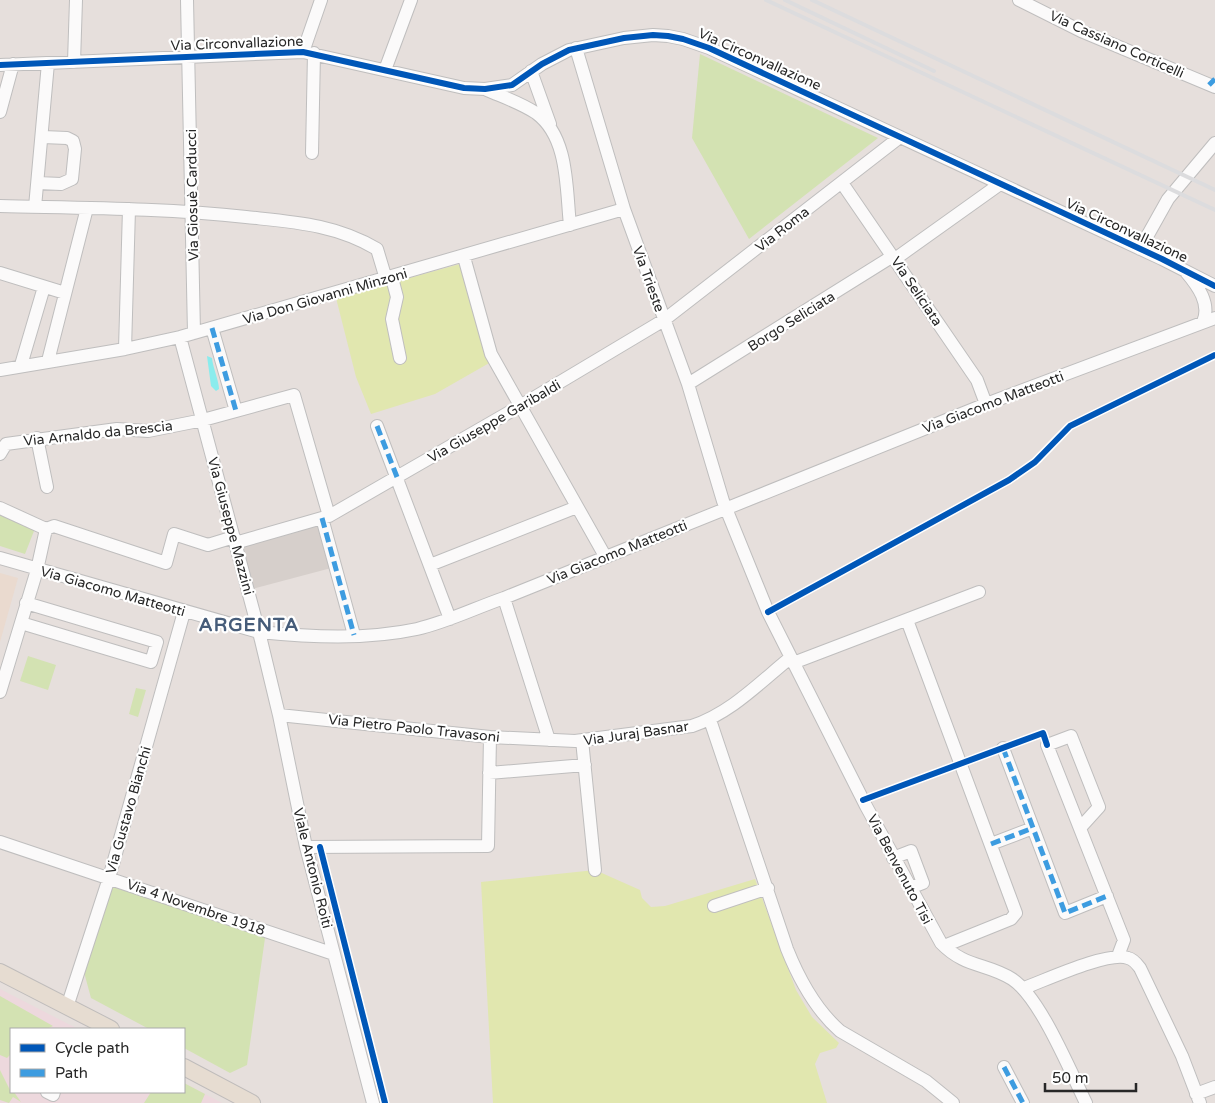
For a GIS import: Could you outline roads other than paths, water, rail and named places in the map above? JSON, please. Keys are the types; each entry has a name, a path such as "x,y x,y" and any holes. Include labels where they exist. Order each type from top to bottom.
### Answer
{"main road":[{"path":"0,972 108,1028"},
{"path":"185,1068 252,1103"}],"street":[{"path":"74,62 76,0"},
{"name":"Via Giosuè Carducci","path":"187,0 190,58 194,333"},
{"path":"312,153 308,52 321,0"},
{"path":"385,70 411,0"},
{"name":"Via Cassiano Corticelli","path":"1019,0 1081,30 1215,87"},
{"name":"Via Circonvallazione","path":"6,64 308,52 464,88 485,89 512,85 558,55 576,48 624,38 653,35 683,39 709,48 1162,259 1215,286"},
{"name":"Via Trieste","path":"576,48 624,210 688,384 726,508"},
{"path":"35,207 48,63"},
{"path":"0,112 6,64"},
{"path":"531,71 560,150 570,225"},
{"path":"485,89 529,109 552,129"},
{"path":"38,183 61,184 72,179 75,148 73,142 67,138 43,134"},
{"name":"Via Roma","path":"664,320 900,138"},
{"path":"1140,249 1168,200 1215,143"},
{"name":"Via Seliciata","path":"842,183 977,380 986,404"},
{"name":"Borgo Seliciata","path":"688,384 894,258 1000,184"},
{"path":"0,206 192,211 318,224 366,242 377,249 391,278 397,297 392,319 400,358"},
{"path":"48,361 87,208"},
{"path":"125,349 129,209"},
{"name":"Via Don Giovanni Minzoni","path":"0,370 125,349 180,337 624,210"},
{"path":"464,257 485,339 491,354 606,556"},
{"name":"Via Circonvallazione","path":"1162,259 1186,272 1205,305 1206,315 1209,320"},
{"path":"0,272 65,293"},
{"path":"21,366 44,286"},
{"name":"Via Giuseppe Garibaldi","path":"46,529 54,526 166,563 174,534 208,545 326,517 520,406 664,320"},
{"name":"Via Giacomo Matteotti","path":"0,558 259,632 302,635 354,635 403,631 450,619 986,404 1209,320"},
{"path":"212,328 236,411"},
{"name":"Via Giuseppe Mazzini","path":"180,337 259,632"},
{"name":"Via Don Giovanni Minzoni","path":"0,365 21,366"},
{"name":"Via Arnaldo da Brescia","path":"0,454 6,444 37,438 117,428 148,430 203,420 294,395 326,517"},
{"path":"377,426 450,619"},
{"path":"37,438 46,487"},
{"path":"430,565 577,507"},
{"path":"0,508 46,529 37,570 0,692"},
{"name":"Via Benvenuto Tisi","path":"726,508 768,612 894,858 944,946 957,957 1001,973 1024,988 1041,1014 1086,1103"},
{"path":"326,517 354,635"},
{"path":"792,660 907,620 979,592"},
{"path":"504,598 549,740"},
{"path":"21,623 151,662 157,642 26,603"},
{"name":"Via Gustavo Bianchi","path":"67,1006 109,878 184,612"},
{"path":"907,620 1015,907 1015,916 944,946"},
{"name":"Viale Antonio Roiti","path":"259,632 279,715 306,847 373,1103"},
{"name":"Via Juraj Basnar","path":"549,740 582,740 692,726 710,720 746,696 792,660"},
{"name":"Via Pietro Paolo Travasoni","path":"279,715 490,737 549,740"},
{"path":"710,720 797,973 831,1023 850,1038 926,1081 953,1103"},
{"path":"1080,828 1098,807 1070,736 1048,745 1106,896 1124,940 1118,956"},
{"path":"306,847 488,846 490,737"},
{"path":"582,740 595,870"},
{"path":"1003,748 1065,912 1106,896"},
{"path":"489,774 585,765"},
{"path":"991,844 1033,828"},
{"name":"Via 4 Novembre 1918","path":"0,842 334,954"},
{"path":"894,858 911,851 923,883 910,888"},
{"path":"714,906 768,888"},
{"path":"1024,988 1104,959 1118,956 1130,958 1140,968 1198,1098 1215,1087"},
{"path":"1004,1067 1023,1103"}],"water":[{"path":"207,356 212,358 219,386 219,389 216,391 211,386"}],"railway":[{"path":"766,0 1215,210"},
{"path":"785,0 934,71"},
{"path":"812,0 1215,190"}],"district":[{"name":"ARGENTA","path":"249,624"}]}
